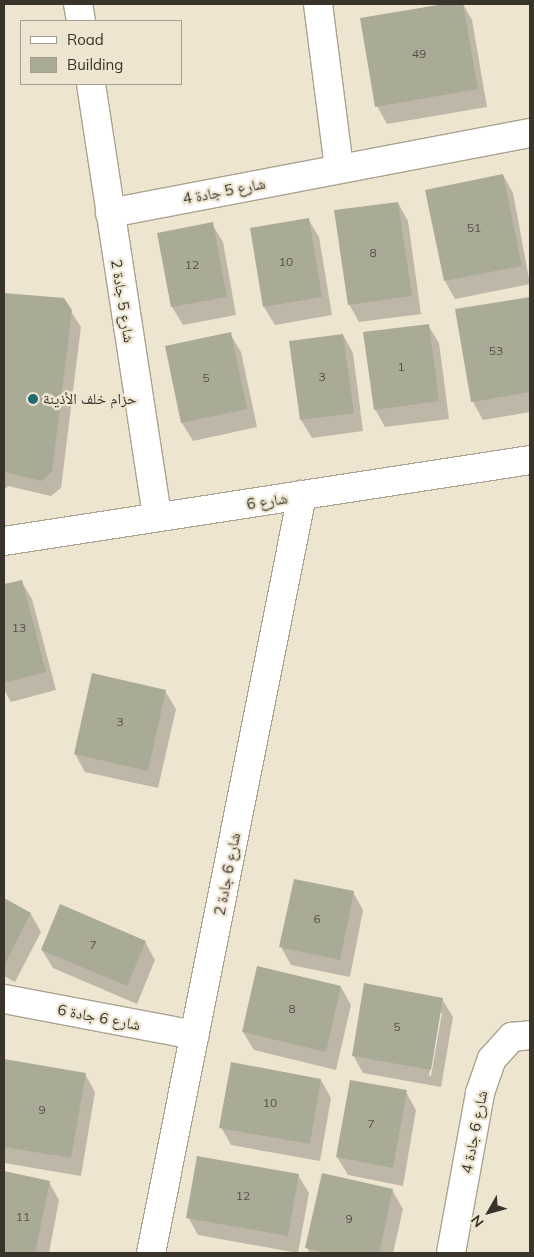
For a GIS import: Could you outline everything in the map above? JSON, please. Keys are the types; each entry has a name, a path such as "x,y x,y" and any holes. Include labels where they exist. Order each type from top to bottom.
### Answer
{"street":[{"path":"78,4 81,20"},
{"path":"318,4 339,169"},
{"name":"شارع 5 جادة 2","path":"90,85 156,517"},
{"name":"شارع 5 جادة 4","path":"110,213 530,133"},
{"name":"شارع 6","path":"4,541 530,460"},
{"name":"شارع 6 جادة 2","path":"152,1253 302,495"},
{"name":"شارع 6 جادة 6","path":"4,999 195,1035"},
{"name":"شارع 6 جادة 4","path":"452,1253 480,1092 492,1059 512,1037 530,1035"}],"building":[{"path":"444,4 463,4 478,89 375,107 360,18"},
{"path":"503,174 522,266 444,281 425,190"},
{"path":"398,202 412,296 348,305 334,210"},
{"path":"309,218 322,297 263,307 250,228"},
{"path":"213,222 227,297 171,307 157,233"},
{"name":"حزام خلف الأذينة","path":"4,293 64,298 72,310 52,472 42,481 4,472"},
{"path":"530,297 530,392 471,402 455,309"},
{"path":"429,324 439,401 374,410 363,332"},
{"path":"231,332 247,409 181,423 165,346"},
{"path":"343,334 354,413 300,420 289,341"},
{"path":"22,580 46,672 4,683 4,584"},
{"path":"92,673 166,690 148,771 74,754"},
{"path":"294,879 354,891 340,960 279,947"},
{"path":"4,898 31,913 4,966"},
{"path":"60,904 146,941 127,986 41,950"},
{"path":"257,966 341,986 326,1052 242,1032"},
{"path":"364,983 443,998 431,1070 352,1056"},
{"path":"4,1059 86,1073 71,1158 4,1147"},
{"path":"231,1062 321,1079 310,1144 219,1128"},
{"path":"350,1080 407,1090 393,1168 336,1157"},
{"path":"197,1156 299,1174 288,1236 186,1218"},
{"path":"4,1171 50,1181 35,1253 4,1253"},
{"path":"322,1173 393,1189 379,1253 328,1253 305,1248"}],"place":[{"name":"حزام خلف الأذينة","path":"33,399"}]}
